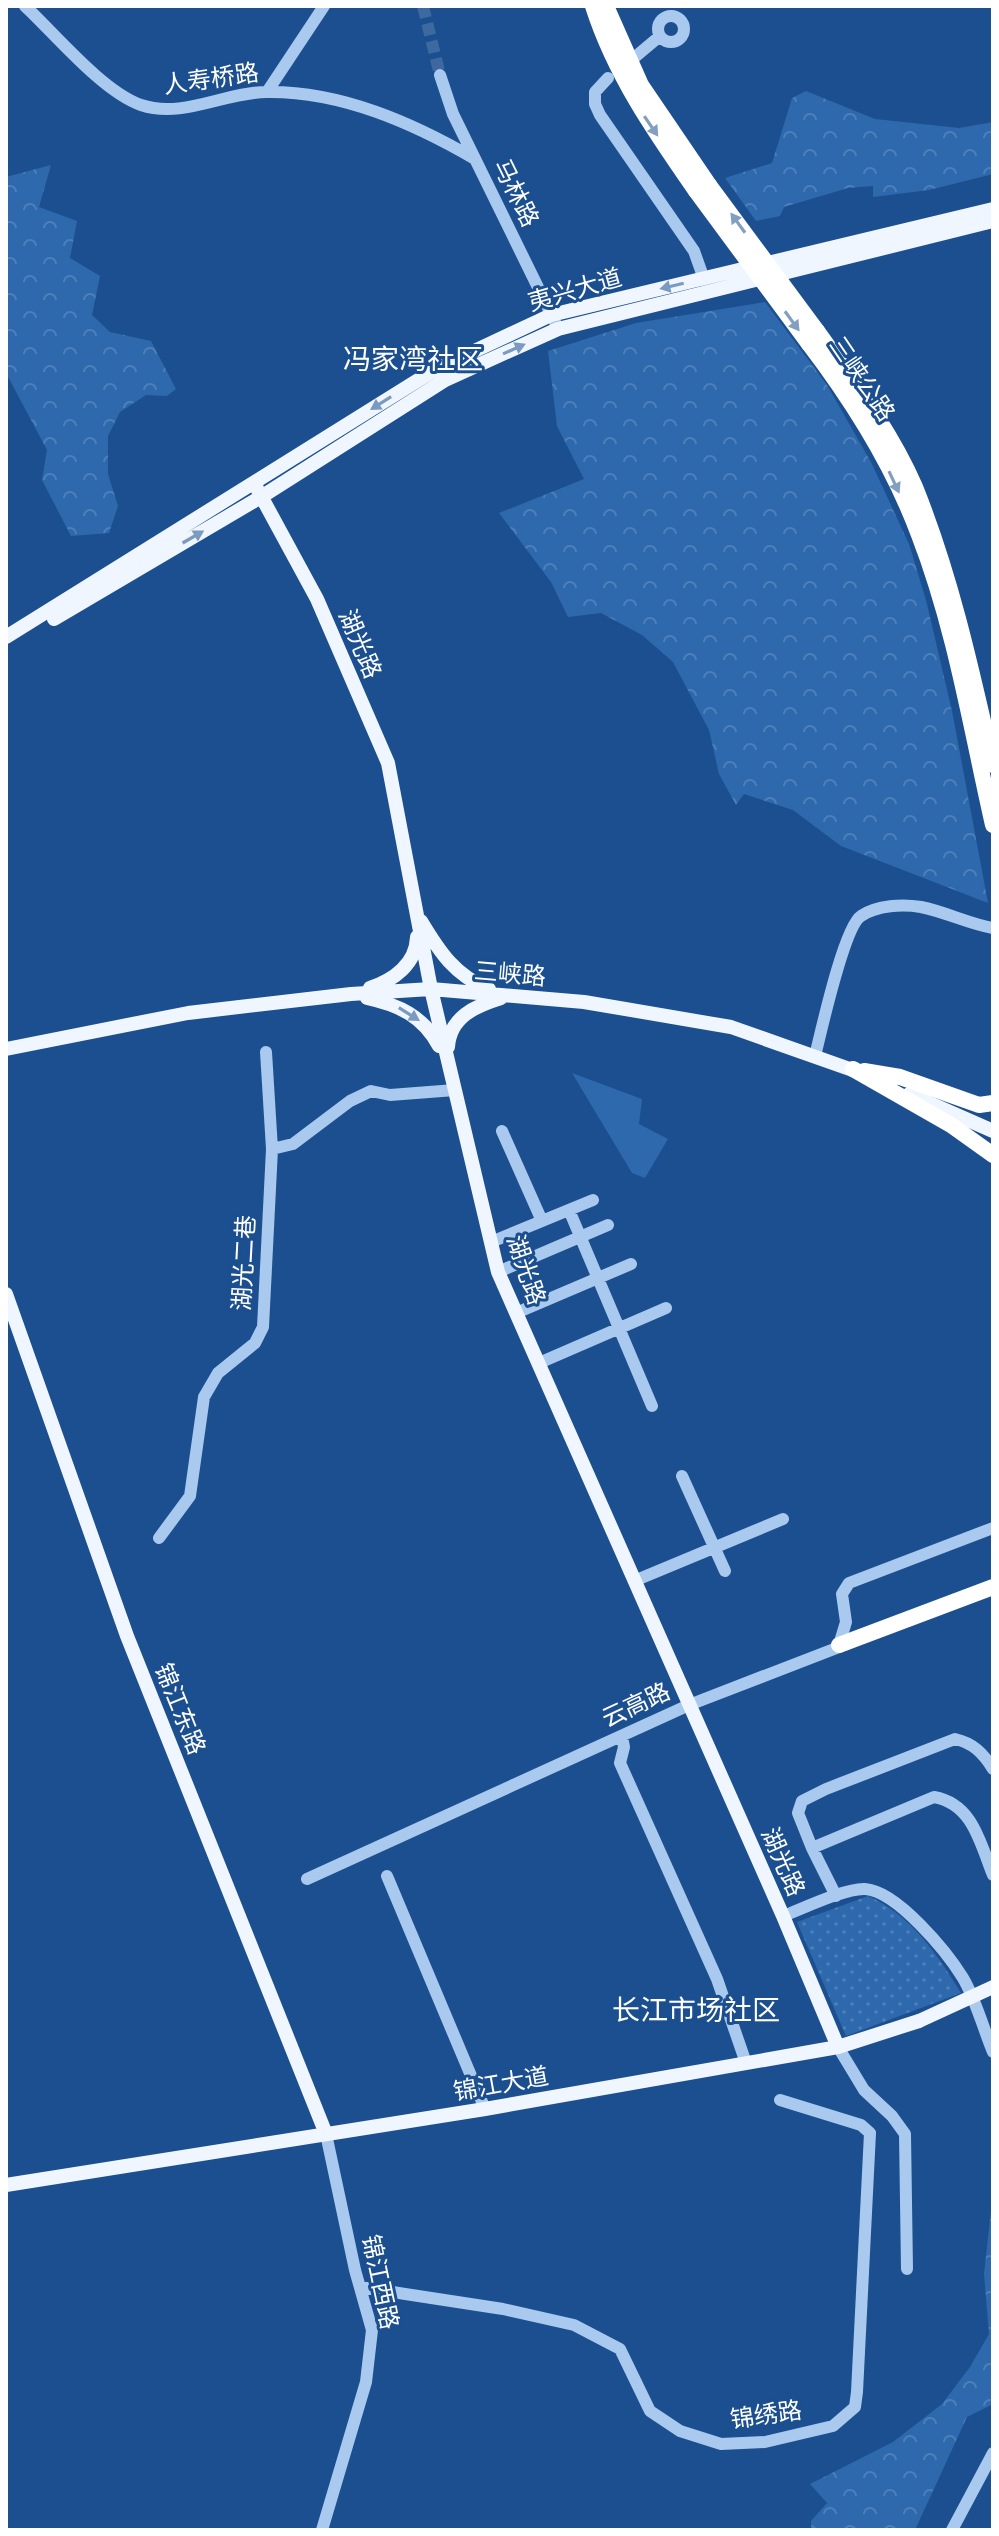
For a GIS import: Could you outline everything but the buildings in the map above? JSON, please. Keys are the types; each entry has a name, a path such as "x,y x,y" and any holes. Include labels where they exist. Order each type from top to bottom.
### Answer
{"highway":[{"name":"三峡公路","path":"593,6 605,43 630,91 882,427 914,485 939,553 993,765"},
{"name":"三峡公路","path":"606,6 641,85 703,188"},
{"name":"三峡公路","path":"813,338 875,440 919,533 956,660 993,825"},
{"path":"853,1069 900,1077 979,1105 993,1103"},
{"path":"853,1069 951,1125 993,1155"},
{"path":"839,1645 993,1590"}],"main road":[{"name":"夷兴大道","path":"6,637 436,369 554,322 704,279 993,209"},
{"name":"夷兴大道","path":"6,648 261,497 445,380 554,322 993,221"},
{"name":"湖光路","path":"254,483 317,599 388,763 431,989 498,1272 838,2047"},
{"path":"351,994 387,982 408,966 418,942 416,911"},
{"path":"416,911 437,948 454,969 476,984 509,996"},
{"name":"三峡路","path":"6,1049 188,1013 351,994 431,989 584,1002 731,1027 853,1069 993,1131"},
{"path":"351,994 388,1003 411,1013 430,1030 448,1060"},
{"path":"448,1060 449,1035 460,1017 481,1004 509,996"},
{"name":"锦江东路","path":"6,1294 127,1636 326,2134"},
{"name":"锦江大道","path":"6,2185 485,2109 838,2047 919,2021 993,1987"}],"street":[{"name":"人寿桥路","path":"25,6 97,75 121,95 139,104 173,109 267,92 323,98 384,115 431,133 475,159"},
{"path":"267,92 324,6"},
{"path":"667,11 681,21 683,32 671,42 660,36 659,24 667,11"},
{"path":"635,57 660,36"},
{"name":"马林路","path":"440,75 453,114 554,322"},
{"path":"608,78 595,92 595,104 600,115 694,251 704,279"},
{"path":"815,1056 842,954 852,927 860,916 890,906 920,907 993,928"},
{"name":"湖光二巷","path":"159,1538 190,1496 204,1397 218,1373 255,1343 263,1327 272,1149 266,1052"},
{"path":"272,1149 293,1144 350,1101 371,1091 390,1095 455,1090"},
{"path":"502,1131 542,1221"},
{"path":"491,1242 593,1200"},
{"path":"569,1210 652,1406"},
{"path":"498,1272 608,1225"},
{"path":"516,1313 631,1264"},
{"path":"539,1363 666,1308"},
{"path":"682,1476 725,1571"},
{"path":"634,1581 783,1519"},
{"path":"839,1645 846,1622 842,1594 849,1583 993,1528"},
{"name":"云高路","path":"307,1879 689,1705 839,1645 861,1642 993,1590"},
{"path":"622,1736 624,1747 620,1763 717,1979 746,2063"},
{"path":"836,1896 798,1813 802,1801 955,1739 968,1742 985,1755 993,1769"},
{"path":"812,1848 934,1797 945,1799 962,1809 973,1825 993,1875"},
{"path":"387,1876 485,2109"},
{"path":"783,1916 836,1896 865,1889 888,1899 917,1921 944,1950 964,1981 993,2052"},
{"path":"838,2047 864,2090 892,2116 905,2134 907,2269"},
{"name":"锦绣路","path":"360,2287 503,2309 574,2325 620,2349 650,2411 680,2431 721,2444 765,2442 833,2426 855,2407 857,2392 870,2133 861,2125 780,2100"},
{"name":"锦江西路","path":"322,2530 366,2382 372,2330 326,2134"},
{"path":"952,2530 993,2453"}],"green space":[{"path":"806,91 875,119 959,128 993,122 993,174 929,190 873,197 873,186 848,188 784,207 780,216 756,221 725,178 772,163 792,98"},
{"path":"51,165 39,207 77,221 70,258 100,276 92,315 110,332 151,341 176,389 167,396 146,395 120,412 108,436 108,474 118,506 109,533 71,536 42,480 47,450 6,373 6,177"},
{"path":"765,302 827,385 871,462 909,544 926,600 952,711 988,903 841,846 793,810 744,794 736,805 719,774 709,730 673,662 642,635 601,613 568,617 551,582 499,513 584,479 557,426 548,351 636,323"},
{"path":"572,1073 642,1099 639,1124 668,1139 645,1178 632,1173"},
{"path":"868,1896 897,1914 922,1937 961,1993 846,2036 797,1922"},
{"path":"993,2193 993,2404 967,2417 915,2530 811,2530 811,2521 827,2503 810,2484 893,2442 942,2404 970,2367 989,2334 984,2274"}],"tunnel":[{"path":"423,6 440,75"}],"district":[{"name":"冯家湾社区","path":"413,359"},
{"name":"长江市场社区","path":"696,2010"}]}
